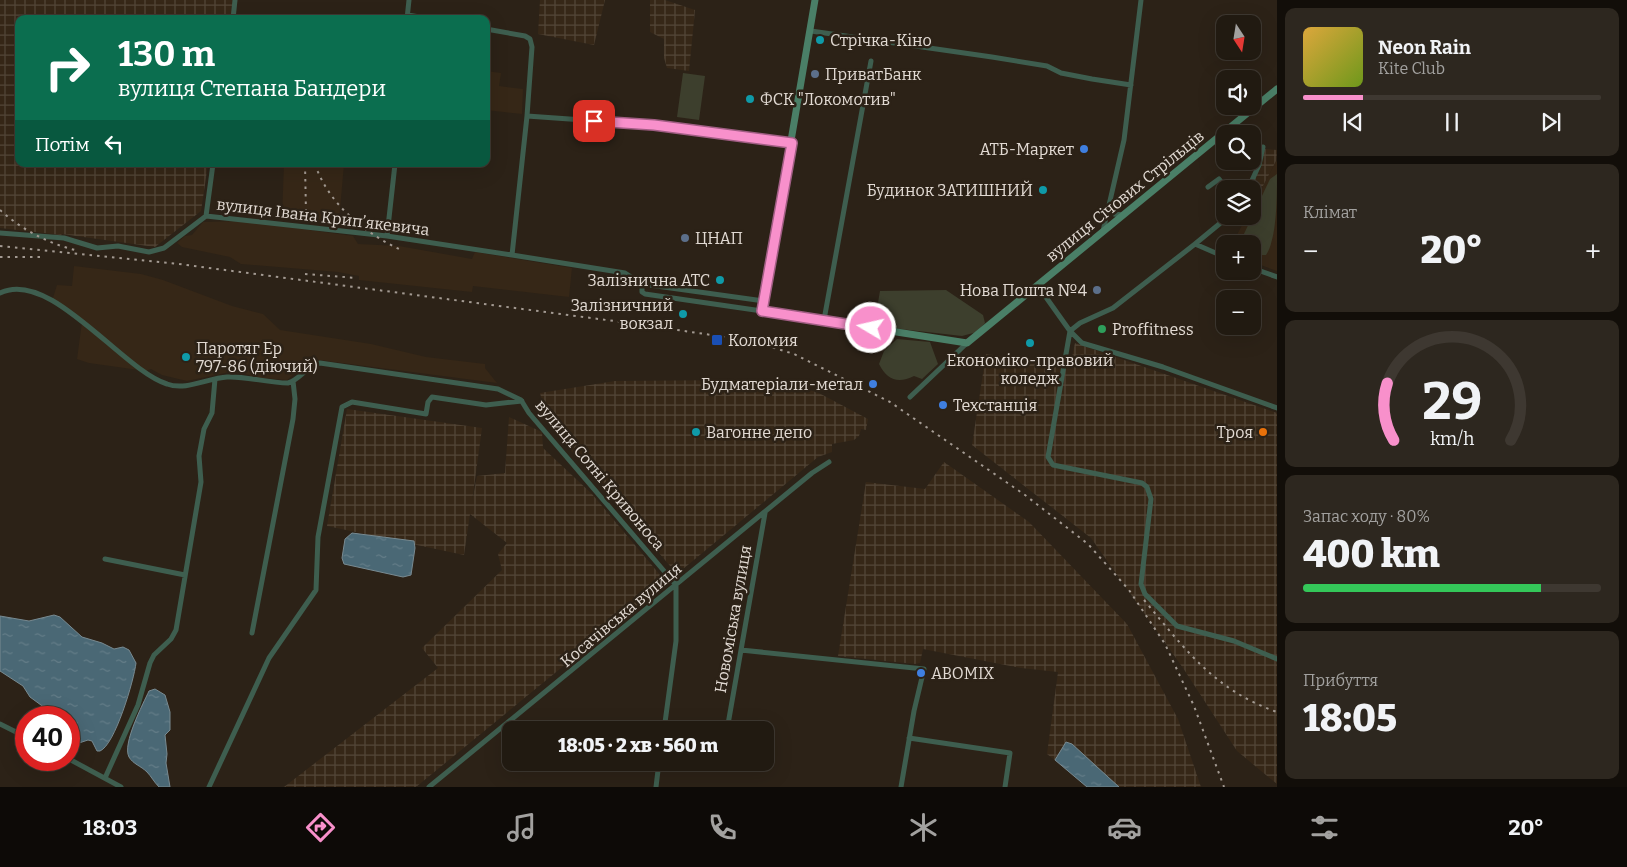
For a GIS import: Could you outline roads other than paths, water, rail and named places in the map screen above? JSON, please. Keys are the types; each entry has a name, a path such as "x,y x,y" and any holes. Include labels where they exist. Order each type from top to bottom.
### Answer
{"street":[{"path":"233,15 235,0"},
{"path":"407,15 409,0"},
{"path":"762,311 815,0"},
{"path":"1103,231 1124,140 1141,0"},
{"path":"490,30 521,35 530,39 527,116 512,255"},
{"path":"811,31 992,56 1047,66 1061,73 1131,85"},
{"path":"824,320 871,61"},
{"name":"вулиця Січових Стрільців","path":"910,397 966,343 1277,89"},
{"path":"527,116 654,125 792,143"},
{"path":"1252,180 1259,165 1263,147"},
{"path":"206,216 213,167"},
{"path":"387,236 395,167"},
{"path":"1208,187 1216,181"},
{"path":"1110,206 1114,214 1124,215"},
{"name":"вулиця Івана Крипʼякевича","path":"0,233 64,238 97,248 118,246 149,252 164,248 206,216 387,236 512,255 625,273 642,284"},
{"path":"1218,225 1113,308 1080,323 1070,331 1048,457 1053,465 1142,483 1147,487 1151,499 1141,584 1145,594 1178,626 1234,641 1277,659"},
{"path":"1196,244 1216,253"},
{"path":"1261,271 1277,277"},
{"path":"764,300 642,284 642,292 645,294 966,343"},
{"path":"1038,286 1070,331 1083,344 1163,367 1277,408"},
{"path":"0,293 22,288 52,301 165,384 178,386 235,377 276,382 293,381 295,399 293,419 252,634"},
{"name":"вулиця Сотні Кривоноса","path":"293,381 309,367 325,364 495,388 523,401 529,413 676,585"},
{"path":"105,778 138,705 150,663 154,655 174,634 201,482 199,456 204,430 212,413 216,379"},
{"path":"208,787 269,658 316,590 318,538 342,407 347,402 352,402 426,414 428,402 432,397 486,405 523,401"},
{"name":"Косачівська вулиця","path":"429,787 812,473 829,462"},
{"name":"Новоміська вулиця","path":"729,721 765,513"},
{"path":"105,560 185,575"},
{"path":"665,721 676,641 676,585"},
{"path":"741,650 924,669 909,738 901,787"},
{"path":"0,724 15,732"},
{"path":"909,738 1010,753 1006,787"},
{"path":"80,765 121,787"},
{"path":"656,787 658,771"}],"water":[{"path":"352,533 414,541 415,548 411,575 403,577 344,564 342,558 345,539"},
{"path":"54,615 60,617 82,637 114,649 123,647 129,650 136,663 128,697 112,737 100,751 97,751 92,741 88,740 80,743 80,706 42,706 30,697 23,686 0,671 0,616 29,621"},
{"path":"155,689 165,695 170,712 170,730 165,735 166,763 170,787 159,787 147,772 129,757 128,751 128,743 138,714 149,691"},
{"path":"1066,742 1072,744 1119,787 1087,787 1055,760"}],"railway":[{"path":"305,167 306,213"},
{"path":"316,167 329,191 348,215 373,234 399,249"},
{"path":"0,210 35,234 75,250"},
{"path":"0,246 179,264 637,324 752,341 794,354 890,402 1025,495 1088,544 1129,590 1165,644 1194,706 1224,787"},
{"path":"0,257 45,257"},
{"path":"305,274 357,278"},
{"path":"1144,600 1187,651 1218,680 1255,703 1277,712"}],"place":[{"name":"Стрічка-Кіно","path":"820,40"},
{"name":"ПриватБанк","path":"815,74"},
{"name":"ФСК \"Локомотив\"","path":"750,99"},
{"name":"АТБ-Маркет","path":"1084,149"},
{"name":"Будинок ЗАТИШНИЙ","path":"1043,190"},
{"name":"ЦНАП","path":"685,238"},
{"name":"Залізнична АТС","path":"720,280"},
{"name":"Нова Пошта №4","path":"1097,290"},
{"name":"Залізничний вокзал","path":"683,314"},
{"name":"Proffitness","path":"1102,329"},
{"name":"Коломия","path":"717,340"},
{"name":"Економіко-правовий коледж","path":"1030,343"},
{"name":"Паротяг Ер 797-86 (діючий)","path":"186,357"},
{"name":"Будматеріали-метал","path":"873,384"},
{"name":"Техстанція","path":"943,405"},
{"name":"Вагонне депо","path":"696,432"},
{"name":"Троя","path":"1263,432"},
{"name":"ABOMIX","path":"921,673"}]}
